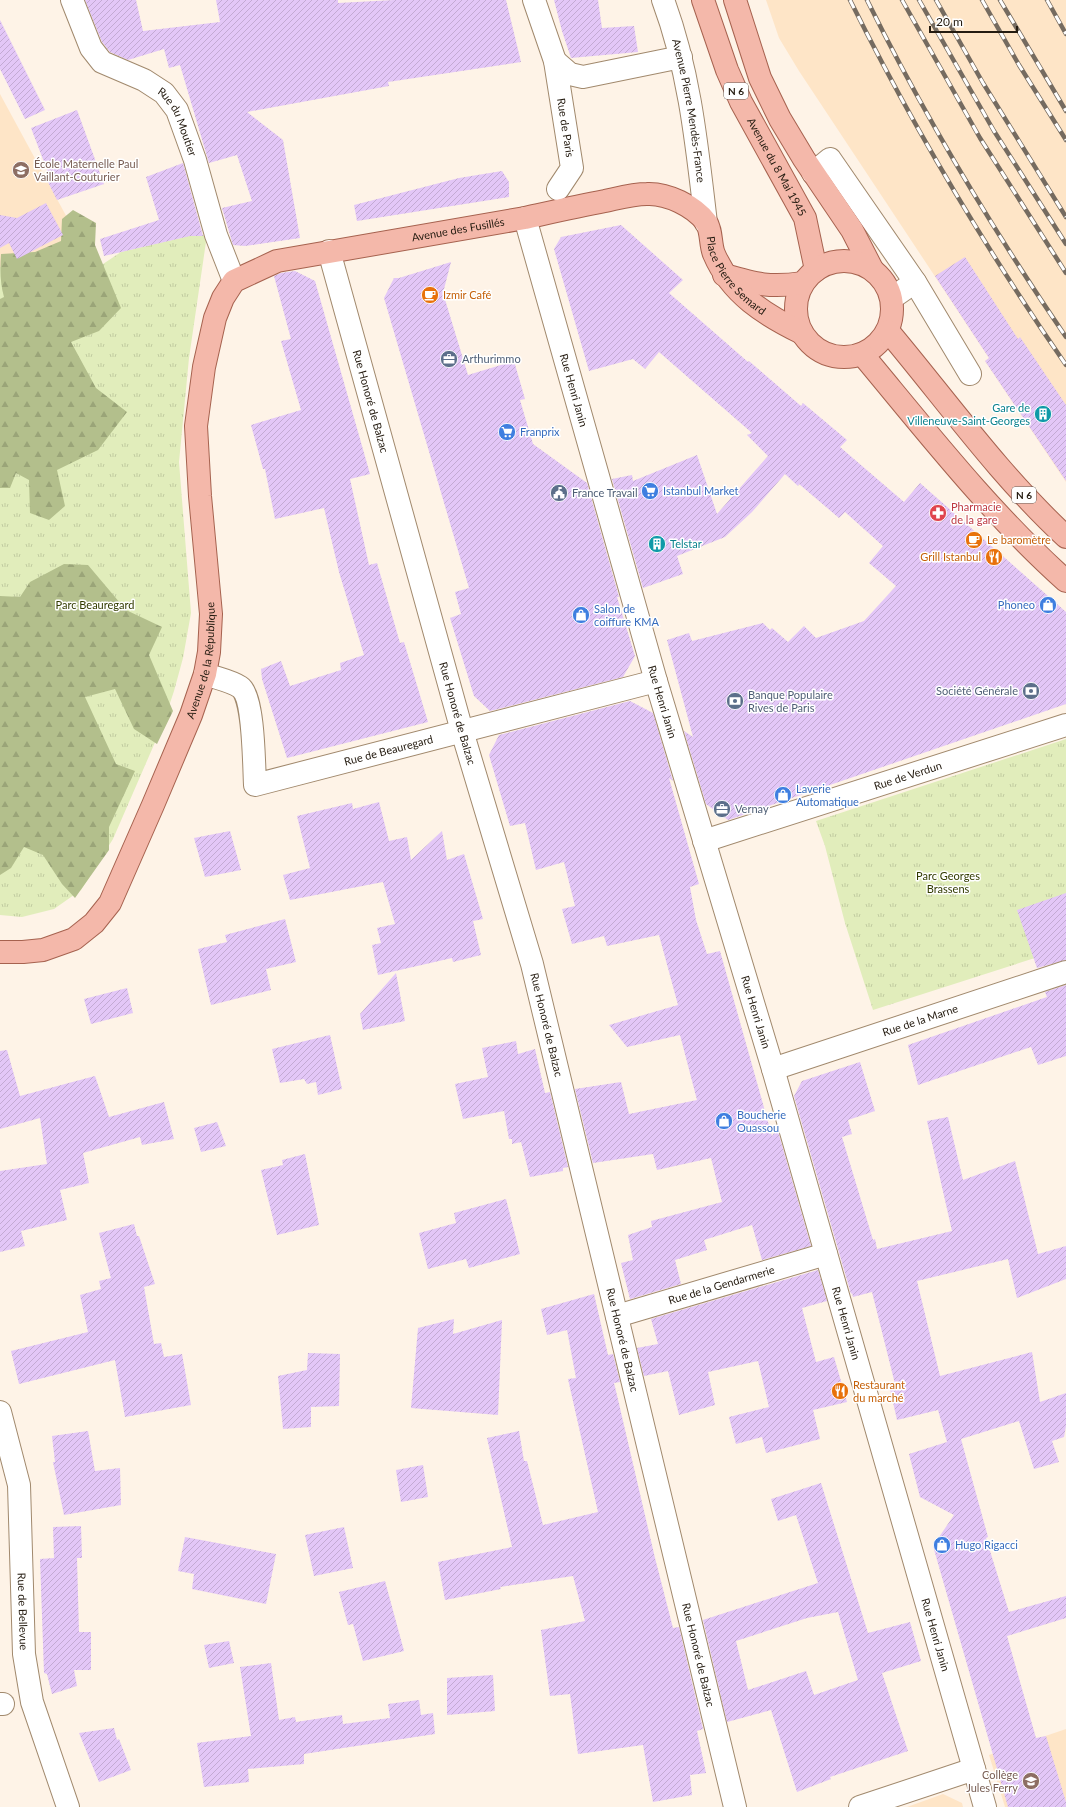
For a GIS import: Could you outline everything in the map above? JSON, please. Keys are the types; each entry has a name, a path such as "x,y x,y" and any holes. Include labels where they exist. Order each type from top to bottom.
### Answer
{"main road":[{"name":"Avenue du 8 Mai 1945","path":"703,0 727,70 741,102 805,218 809,276"},
{"name":"N 6","path":"735,0 760,78 780,119 808,166 852,230 872,269"},
{"name":"Avenue des Fusillés","path":"234,281 277,261 525,218 563,209 648,194 667,197 685,204"},
{"name":"Place Pierre Semard","path":"685,204 706,223 713,253 724,275 737,290 756,308 802,333"},
{"name":"Place Pierre Semard","path":"844,261 859,263 872,269 881,277 888,287 892,298 893,310 888,331 872,349 862,354 846,358 830,356 816,349 802,333 796,321 798,291 809,276 829,263 844,261"},
{"path":"724,275 758,284 779,286 809,276"},
{"name":"Avenue de la République","path":"0,952 43,950 74,939 94,923 110,903 176,750 205,674 209,652 211,614 200,496 196,426 204,367 215,318 223,298 234,281"},
{"name":"N 6","path":"888,331 986,453 1030,502 1066,537"},
{"path":"862,354 962,472 1015,530 1066,581"}],"street":[{"name":"Rue du Moutier","path":"72,0 91,48 102,62 144,80 164,93 177,110 195,160 216,235 234,281"},
{"name":"Rue de Paris","path":"534,0 555,62 572,168 558,189"},
{"name":"Avenue Pierre Mendès-France","path":"663,0 681,57 696,138 706,223"},
{"path":"555,62 570,74 583,77 681,57"},
{"path":"808,166 830,159 915,282 970,374"},
{"name":"Rue Henri Janin","path":"525,218 656,681 773,1069 985,1807"},
{"name":"Rue Honoré de Balzac","path":"329,251 462,731 532,964 735,1807"},
{"path":"892,298 915,282"},
{"name":"Rue de Beauregard","path":"205,674 242,688 247,696 250,709 255,785 656,681"},
{"name":"Rue de Verdun","path":"704,841 1066,725"},
{"name":"Rue de la Marne","path":"773,1069 1066,972"},
{"name":"Rue de la Gendarmerie","path":"617,1316 826,1254"},
{"name":"Rue de Bellevue","path":"0,1412 19,1485 24,1654 32,1702 68,1807"},
{"path":"860,1807 974,1769"}],"shaded area":[{"path":"766,0 1066,0 1066,482 985,361 989,358 799,71 779,38"},
{"name":"École Maternelle Paul Vaillant-Couturier","path":"0,94 83,247 0,267"},
{"name":"Collège Jules Ferry","path":"1066,1729 1066,1807 1005,1807 989,1755"},
{"path":"943,1794 962,1803 963,1807 907,1807"}],"green space":[{"path":"73,210 96,223 95,245 121,308 99,331 71,342 96,388 127,412 98,450 57,470 65,506 49,520 30,513 29,480 16,473 10,488 0,488 0,299 4,297 0,265 1,254 35,252 61,241 62,219"},
{"name":"Parc Beauregard","path":"207,235 189,358 179,462 191,613 183,658 174,691 163,724 113,839 81,890 54,909 22,917 0,915 0,267 100,266 121,252 189,236"},
{"path":"64,564 88,565 126,610 162,627 149,655 173,711 157,744 134,729 115,689 85,697 116,764 135,771 109,827 109,850 75,898 62,884 43,855 24,847 11,868 0,875 0,596 20,597 30,582"},
{"name":"Parc Georges Brassens","path":"1066,739 1066,948 873,1010 845,923 825,846 816,821"}],"building":[{"path":"85,0 136,0 143,31 220,22 216,0 338,0 338,3 394,0 506,0 521,62 388,82 389,86 247,112 283,140 300,238 245,246 233,245 222,208 252,201 237,155 209,163 180,65 169,68 164,49 128,60 110,52 102,42"},
{"path":"554,0 598,0 602,28 634,26 638,52 571,58"},
{"path":"0,20 45,110 25,119 0,69"},
{"path":"77,110 104,184 57,200 45,176 49,175 31,128"},
{"path":"183,163 203,236 190,236 104,256 100,239 159,220 146,177"},
{"path":"502,171 509,182 509,197 357,221 354,205 459,178"},
{"path":"46,203 63,235 17,259 9,243 0,248 0,215 17,218"},
{"path":"621,225 683,280 669,293 801,406 803,403 847,440 840,447 904,502 920,483 1066,612 1066,704 728,820 706,804 684,731 693,737 667,640 689,633 692,641 763,623 770,630 772,628 788,642 804,626 816,638 864,621 896,586 869,563 883,546 845,512 839,518 785,474 752,512 725,537 677,556 683,574 643,588 612,479 632,475 633,481 697,455 717,514 768,456 747,435 752,433 659,352 645,369 633,359 589,371 554,249 561,237"},
{"path":"965,257 1018,339 1020,337 1066,405 1066,481 985,361 989,358 935,276"},
{"path":"451,262 443,293 468,375 514,361 525,399 520,400 533,444 587,483 619,597 617,597 635,656 623,677 490,711 474,696 450,618 461,614 455,592 469,588 384,298 394,278 399,278"},
{"path":"295,271 315,281 370,474 350,479 369,565 377,563 400,643 404,642 428,722 287,758 262,679 261,669 281,661 290,686 341,670 340,663 364,655 339,572 324,508 275,519 265,469 263,469 251,425 301,410 281,341 291,339 274,276 281,273"},
{"path":"630,701 653,713 673,781 669,778 699,884 690,887 696,920 707,954 720,951 772,1136 777,1128 811,1246 762,1260 752,1225 704,1240 707,1250 675,1260 681,1284 630,1299 621,1263 633,1260 628,1235 652,1227 651,1221 722,1202 711,1158 657,1170 653,1154 593,1163 575,1089 621,1082 629,1114 697,1100 680,1035 627,1047 609,1025 678,1005 659,935 607,946 604,936 572,944 562,909 575,906 564,862 536,870 525,823 510,826 489,755 499,735"},
{"path":"379,802 389,841 407,837 411,860 442,831 447,860 464,854 483,919 473,921 481,955 453,962 452,958 378,975 372,945 381,943 377,928 395,924 383,882 290,900 283,875 310,868 297,816 352,803 353,809"},
{"path":"230,831 241,870 205,877 194,838"},
{"path":"1066,893 1066,960 1037,968 1017,910"},
{"path":"285,919 296,962 266,969 271,990 211,1005 198,949 227,942 225,935"},
{"path":"396,973 405,1021 363,1030 360,1014"},
{"path":"1066,985 1066,1056 1038,1065 1031,1047 918,1085 908,1045 1047,997 1045,992"},
{"path":"127,988 133,1013 91,1024 84,999"},
{"path":"330,1035 342,1089 318,1095 316,1082 307,1084 304,1079 280,1083 272,1049"},
{"path":"516,1041 518,1054 535,1049 545,1093 550,1092 568,1167 563,1168 563,1171 530,1177 521,1142 512,1144 512,1139 509,1139 504,1111 463,1119 455,1084 488,1077 482,1048"},
{"path":"7,1050 20,1096 95,1076 109,1117 164,1102 174,1139 142,1145 140,1137 83,1153 89,1183 60,1190 67,1220 21,1231 25,1246 0,1252 0,1171 47,1164 40,1118 0,1129 0,1051"},
{"path":"860,1062 875,1111 848,1120 852,1134 842,1137 877,1249 952,1231 927,1121 948,1117 963,1180 1015,1161 1038,1254 1066,1246 1066,1279 1017,1298 1008,1259 917,1281 940,1376 1032,1352 1040,1402 1066,1393 1066,1426 1064,1437 1052,1441 1059,1462 1034,1469 1019,1421 961,1439 988,1537 986,1538 1009,1612 1066,1596 1066,1618 1007,1636 1036,1738 1046,1736 1066,1802 1066,1807 1008,1807 933,1546 954,1515 920,1497 909,1454 947,1442 938,1410 897,1420 890,1389 896,1388 872,1292 853,1297 852,1293 851,1294 794,1096 802,1081"},
{"path":"217,1122 226,1146 201,1152 194,1128"},
{"path":"305,1154 319,1225 277,1235 261,1170 283,1165 282,1160"},
{"path":"506,1199 520,1254 469,1268 466,1259 428,1269 419,1233 456,1223 454,1213"},
{"path":"134,1224 155,1284 144,1287 154,1344 161,1343 164,1357 182,1354 191,1405 125,1417 115,1360 19,1384 11,1351 88,1332 80,1295 101,1289 99,1281 111,1278 99,1233"},
{"path":"818,1270 827,1301 802,1308 816,1362 834,1357 847,1402 813,1410 820,1439 766,1453 762,1437 736,1444 729,1417 769,1407 758,1361 708,1372 715,1405 679,1415 668,1371 644,1376 637,1348 658,1344 651,1319"},
{"path":"594,1294 608,1355 613,1354 620,1382 614,1383 655,1558 673,1628 679,1627 703,1729 697,1731 706,1773 690,1775 692,1795 653,1802 643,1745 578,1754 570,1694 550,1696 541,1630 585,1621 573,1576 500,1587 501,1589 445,1600 438,1562 512,1547 487,1438 519,1431 524,1461 527,1461 543,1525 598,1512 568,1379 576,1378 567,1330 547,1335 541,1309"},
{"path":"454,1319 453,1334 502,1320 498,1415 411,1408 418,1328"},
{"path":"308,1353 340,1354 339,1406 311,1407 311,1427 283,1429 278,1376 307,1370"},
{"path":"88,1431 95,1471 120,1468 121,1505 64,1515 53,1462 55,1462 52,1436"},
{"path":"423,1465 428,1497 401,1502 396,1470"},
{"path":"821,1483 868,1633 910,1622 921,1661 882,1673 908,1751 830,1777 831,1779 797,1792 771,1710 727,1722 703,1620 818,1583 796,1515 778,1521 771,1499","holes":["838,1612 858,1680 814,1695 806,1671 748,1690 736,1641 807,1618"]},
{"path":"81,1526 82,1558 77,1558 79,1632 91,1632 91,1670 74,1670 77,1686 52,1694 47,1674 44,1673 40,1559 54,1558 53,1527"},
{"path":"344,1527 353,1568 314,1576 305,1535"},
{"path":"185,1537 276,1554 266,1604 192,1589 194,1574 178,1571"},
{"path":"385,1581 404,1651 363,1661 353,1624 348,1625 339,1592"},
{"path":"229,1641 234,1663 209,1668 204,1645"},
{"path":"271,1663 279,1720 295,1717 296,1722 342,1715 343,1724 390,1718 388,1704 419,1700 421,1715 433,1713 435,1734 304,1754 304,1764 248,1769 249,1782 204,1787 197,1743 251,1736 240,1667"},
{"path":"493,1675 495,1711 447,1715 447,1678"},
{"path":"114,1728 117,1740 119,1739 131,1770 99,1782 79,1733"}],"railway":[{"path":"850,0 899,94 952,187 1007,277 1066,365"},
{"path":"867,0 936,130 1012,256 1066,337"},
{"path":"902,0 980,138 1066,273"},
{"path":"919,0 994,131 1066,244"},
{"path":"936,0 983,83 1066,217"},
{"path":"982,0 1019,65 1066,140"},
{"path":"1000,0 1066,111"},
{"path":"1047,0 1066,34"}],"place":[{"name":"École Maternelle Paul Vaillant-Couturier","path":"21,170"},
{"name":"Izmir Café","path":"430,295"},
{"name":"Arthurimmo","path":"449,359"},
{"name":"Gare de Villeneuve-Saint-Georges","path":"1043,414"},
{"name":"Franprix","path":"507,432"},
{"name":"Istanbul Market","path":"650,491"},
{"name":"France Travail","path":"559,493"},
{"name":"Pharmacie de la gare","path":"938,513"},
{"name":"Le baromètre","path":"974,540"},
{"name":"Telstar","path":"657,544"},
{"name":"Grill Istanbul","path":"994,557"},
{"name":"Phoneo","path":"1048,605"},
{"name":"Salon de coiffure KMA","path":"581,615"},
{"name":"Société Générale","path":"1031,691"},
{"name":"Banque Populaire Rives de Paris","path":"735,701"},
{"name":"Laverie Automatique","path":"783,795"},
{"name":"Vernay","path":"722,809"},
{"name":"Boucherie Ouassou","path":"724,1121"},
{"name":"Restaurant du marché","path":"840,1391"},
{"name":"Hugo Rigacci","path":"942,1545"},
{"name":"Collège Jules Ferry","path":"1031,1781"}]}
